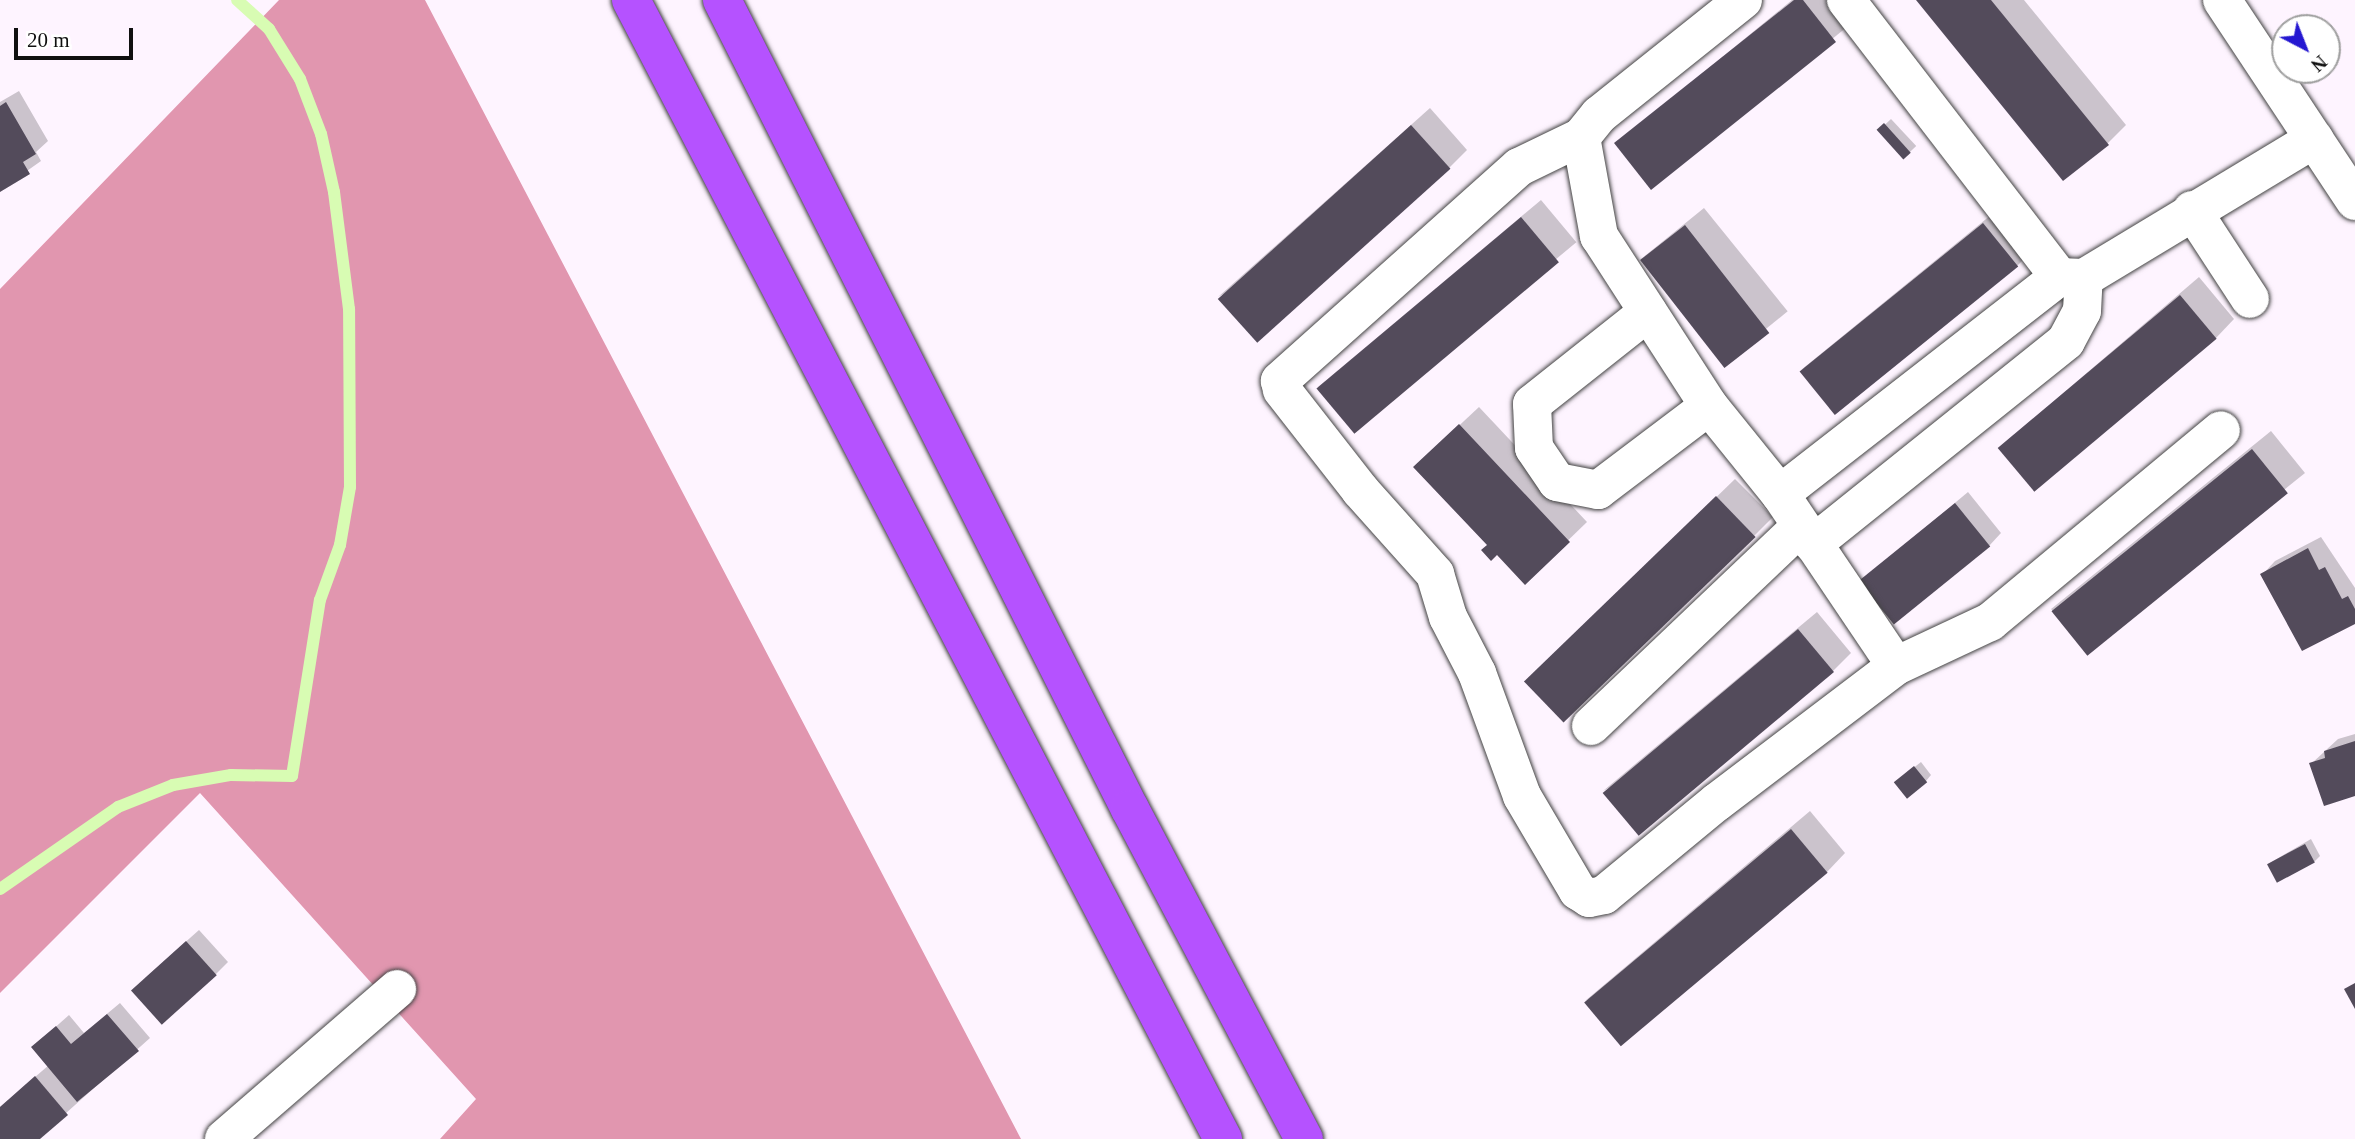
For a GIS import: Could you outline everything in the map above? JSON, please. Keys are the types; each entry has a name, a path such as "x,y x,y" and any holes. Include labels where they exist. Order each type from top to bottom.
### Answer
{"highway":[{"path":"631,0 1223,1139"},
{"path":"722,0 1124,797 1304,1139"}],"street":[{"path":"1743,0 1599,115 1581,137 1519,167 1280,381 1282,390 1360,491 1436,573 1448,617 1478,673 1522,796 1578,891 1589,898 1604,895 1717,802 1896,666 1990,622 2221,430"},
{"path":"1591,726 1807,535 2066,341 2082,311 2072,277 1846,0"},
{"path":"2222,0 2355,201"},
{"path":"1581,137 1599,236 1709,406 1780,494 1896,666"},
{"path":"1780,494 2072,277 2314,139"},
{"path":"2192,210 2250,299"},
{"path":"1648,312 1532,404 1534,449 1557,482 1598,490 1709,406"},
{"path":"224,1139 397,989"}],"shaded area":[{"path":"279,0 425,0 1021,1139 440,1139 476,1099 200,793 0,993 0,289"}],"building":[{"path":"1794,0 1803,0 1836,42 1651,190 1614,143"},
{"path":"1916,0 1991,0 2109,145 2063,181"},
{"path":"6,102 36,154 23,162 30,174 0,192 0,106"},
{"path":"1884,123 1911,153 1903,159 1877,130"},
{"path":"1411,125 1450,169 1257,343 1218,299"},
{"path":"1521,217 1559,262 1354,434 1316,389"},
{"path":"1983,223 2018,267 1835,415 1800,372"},
{"path":"1685,225 1769,333 1724,368 1640,260"},
{"path":"2180,295 2217,339 2034,492 1998,448"},
{"path":"1459,424 1570,542 1525,585 1497,555 1491,561 1481,550 1487,545 1413,467"},
{"path":"2252,449 2288,493 2087,656 2051,611"},
{"path":"1716,496 1756,537 1564,722 1524,681"},
{"path":"1955,503 1990,547 1894,625 1859,581"},
{"path":"2308,548 2319,570 2325,567 2342,599 2348,596 2355,609 2355,624 2302,651 2260,574"},
{"path":"1798,629 1834,672 1639,836 1603,793"},
{"path":"2355,741 2355,796 2324,806 2309,763 2325,758 2324,751"},
{"path":"1914,766 1927,782 1907,799 1894,782"},
{"path":"1791,829 1828,873 1621,1046 1584,1003"},
{"path":"2305,844 2315,863 2277,883 2267,864"},
{"path":"186,941 217,975 162,1025 131,991"},
{"path":"2355,983 2355,1009 2344,989"},
{"path":"107,1014 139,1051 77,1102 31,1047 56,1026 71,1044"},
{"path":"35,1076 68,1115 40,1139 0,1139 0,1107"}],"waterway":[{"path":"0,889 118,807 173,785 231,775 292,776 320,600 340,545 350,487 349,309 334,192 321,134 300,79 269,29 237,0"}]}
